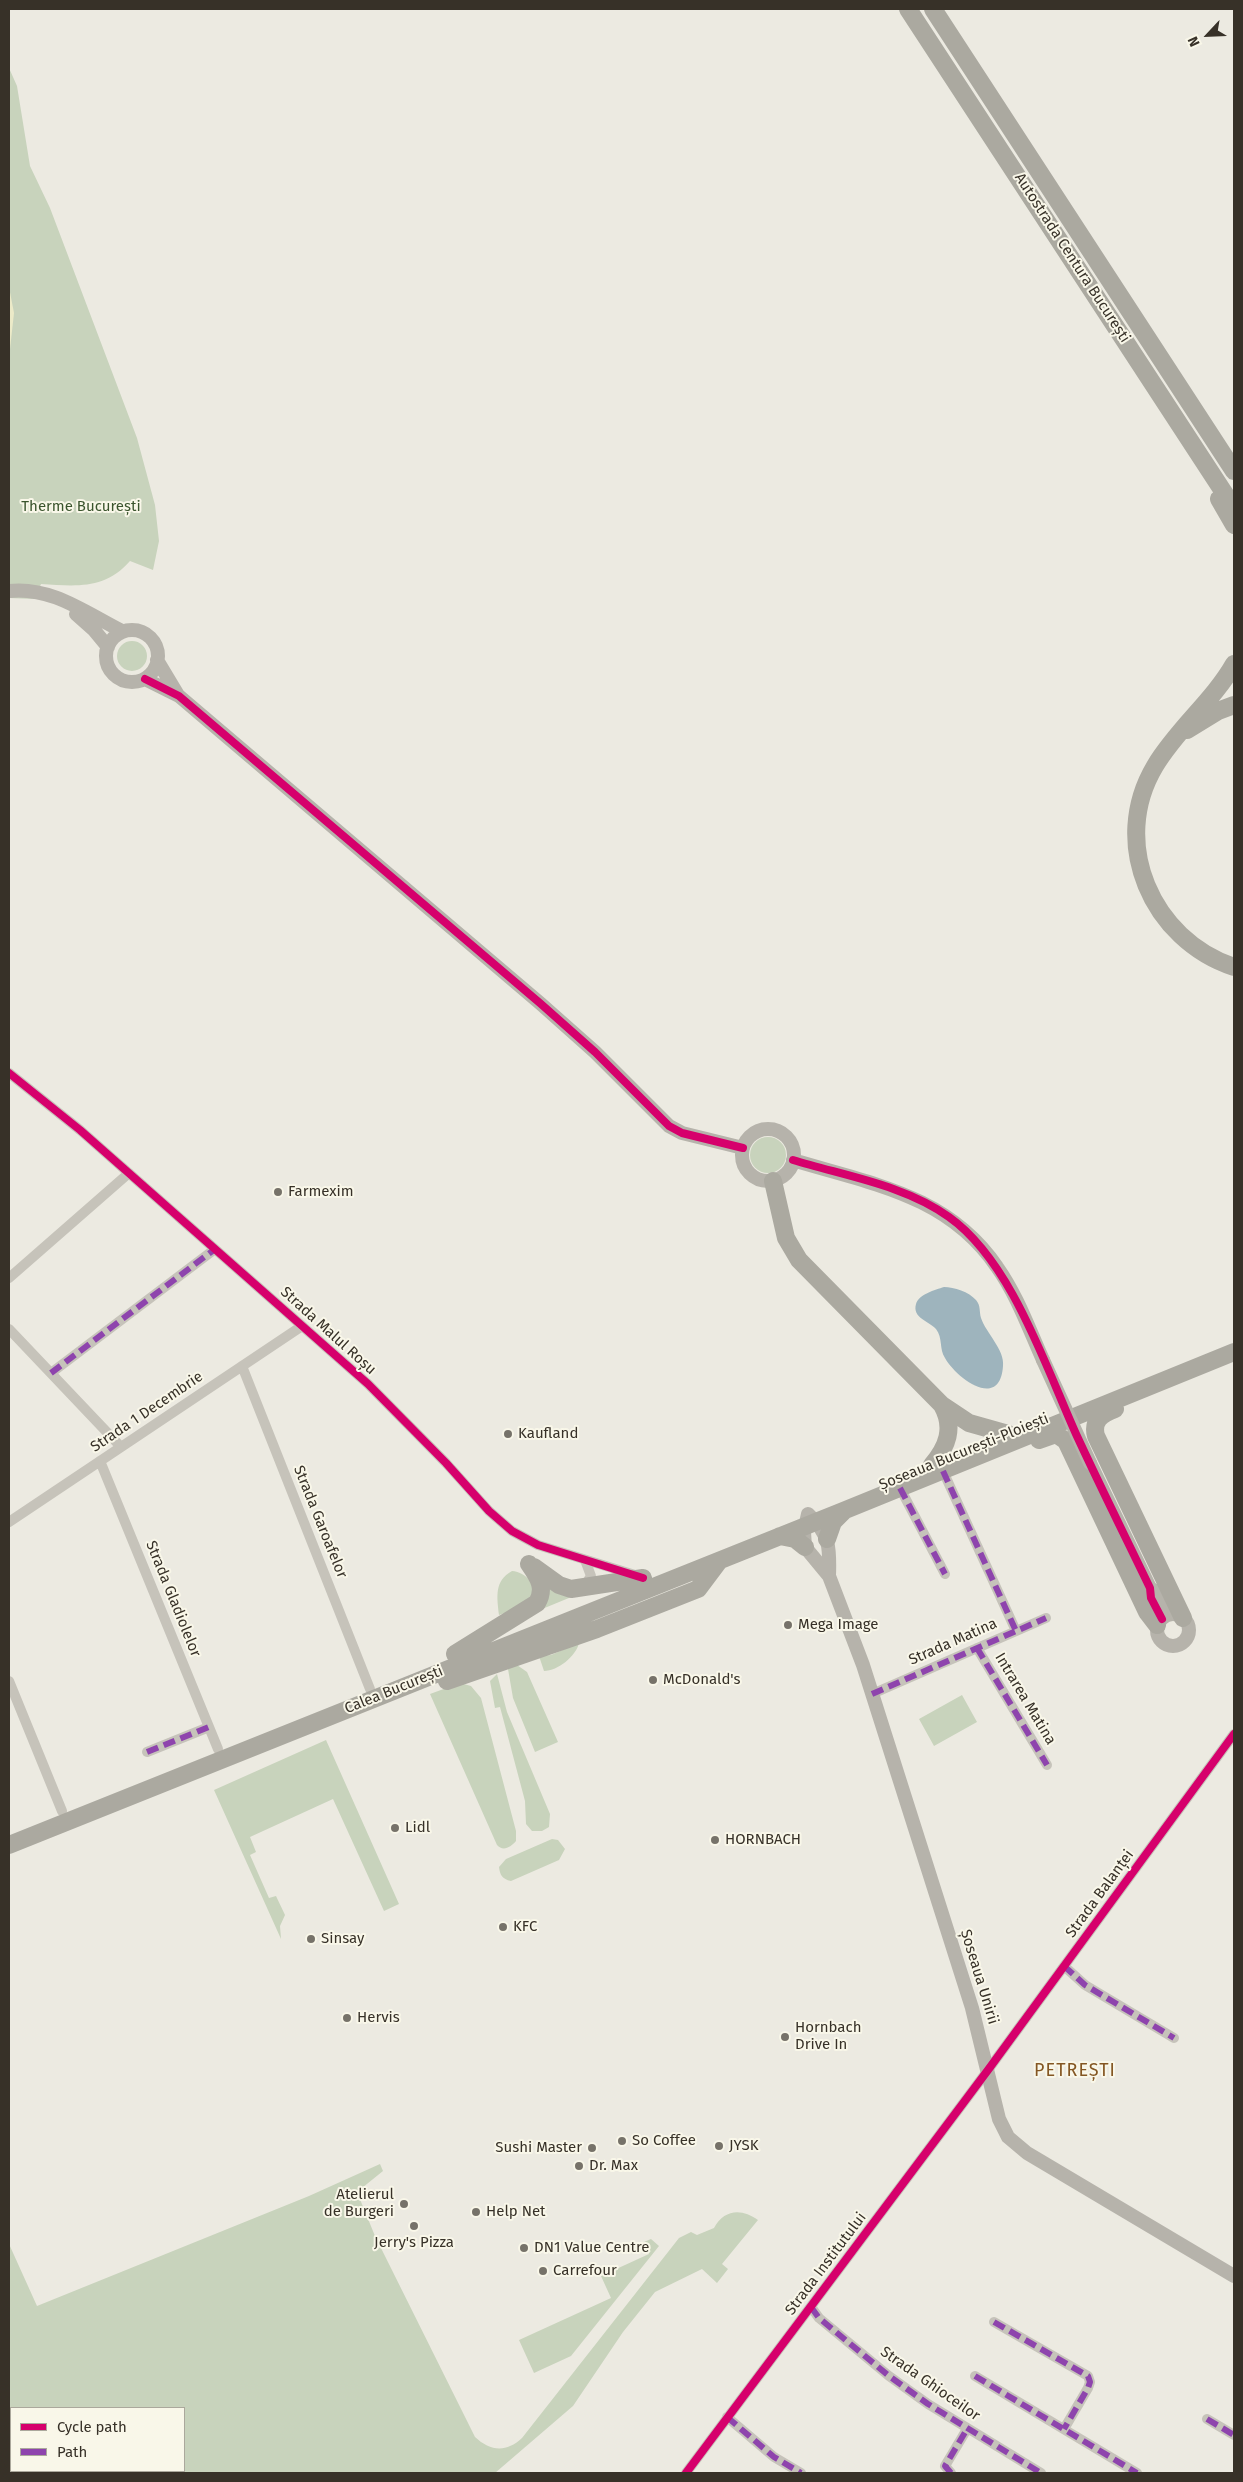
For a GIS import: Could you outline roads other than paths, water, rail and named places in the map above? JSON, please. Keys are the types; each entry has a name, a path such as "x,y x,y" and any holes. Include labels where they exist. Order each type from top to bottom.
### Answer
{"highway":[{"name":"Autostrada Centura București","path":"908,9 1234,508"},
{"name":"Autostrada Centura București","path":"933,9 1234,470"},
{"path":"1175,380 1210,421 1234,456"},
{"path":"1159,392 1181,438 1234,525"},
{"path":"1234,664 1155,766 1140,800 1136,835 1142,874 1150,895 1172,928 1196,949 1234,967"},
{"path":"1176,738 1218,711 1234,705"},
{"path":"773,1181 786,1238 793,1253 942,1405 974,1425 1008,1434"},
{"name":"Șoseaua București-Ploiești","path":"778,1531 843,1512 900,1488 1008,1434 1234,1342"},
{"name":"Șoseaua București-Ploiești","path":"810,1521 937,1468 968,1460 1234,1352"},
{"path":"1169,1619 1094,1430 1097,1420 1102,1415 1183,1383 1192,1377 1203,1364"},
{"path":"937,1468 949,1433 949,1420 942,1405"},
{"path":"968,1460 989,1461 1050,1435 1062,1436 1071,1449 1147,1612 1169,1619"},
{"path":"827,1539 833,1522 843,1512"},
{"path":"219,1755 249,1756 692,1592 702,1587 719,1560 778,1531 805,1546"},
{"name":"Calea București","path":"9,1845 455,1654 643,1578 778,1531"},
{"path":"455,1654 537,1603 541,1594 541,1584 529,1564 558,1585 582,1588 643,1578"},
{"name":"Calea București","path":"9,1832 219,1755"}],"street":[{"path":"9,591 31,590 50,594 122,631"},
{"path":"50,594 84,619 108,647"},
{"path":"157,660 151,674 145,678 129,682 115,675 107,659 108,647 114,637 122,631 133,629 147,636 156,649 157,660 179,696"},
{"path":"145,678 179,696 541,1004 595,1052 666,1123 682,1133 743,1148"},
{"name":"Strada Malul Roșu","path":"9,1073 80,1130 302,1326 403,1419 446,1463 484,1507 504,1525 528,1542 643,1578"},
{"path":"766,1129 774,1130 787,1138 794,1152 793,1160 786,1174 773,1181 760,1180 750,1174 742,1162 743,1148 754,1133 766,1129"},
{"path":"793,1160 909,1195 949,1217 967,1232 998,1268 1150,1588 1151,1598 1169,1619"},
{"path":"9,1278 129,1173"},
{"path":"51,1372 214,1249"},
{"name":"Strada 1 Decembrie","path":"9,1522 302,1326"},
{"path":"9,1330 51,1372 121,1448"},
{"name":"Strada Garoafelor","path":"242,1366 370,1689"},
{"name":"Strada Gladiolelor","path":"100,1461 219,1755"},
{"path":"937,1468 1016,1631"},
{"path":"900,1488 945,1574"},
{"path":"810,1521 827,1539"},
{"path":"805,1546 810,1521"},
{"name":"Șoseaua Unirii","path":"827,1539 829,1576 872,1694 963,1978 1003,2129 1015,2144 1045,2164 1234,2276"},
{"name":"Șoseaua Unirii","path":"805,1546 829,1576"},
{"path":"582,1588 591,1576 585,1560"},
{"name":"Strada Matina","path":"872,1694 1046,1618"},
{"name":"Intrarea Matina","path":"977,1648 1047,1765"},
{"path":"9,1681 62,1811"},
{"path":"146,1752 209,1727"},
{"name":"Strada Balanței","path":"988,2070 1234,1734"},
{"path":"1064,1966 1085,1985 1174,2038"},
{"name":"Strada Institutului","path":"686,2473 988,2070"},
{"name":"Strada Ghioceilor","path":"811,2307 819,2318 889,2376 967,2429 1041,2473"},
{"path":"994,2322 1088,2376 1090,2382 1088,2388 1064,2429"},
{"path":"975,2376 1137,2473"},
{"path":"727,2417 774,2457 801,2473"},
{"path":"1207,2420 1234,2435"},
{"path":"952,2473 945,2466 967,2429"}],"water":[{"path":"944,1287 965,1292 978,1302 983,1324 1003,1360 1000,1379 994,1387 986,1389 977,1386 958,1374 943,1355 940,1336 936,1329 916,1313 916,1304 920,1298"}],"place":[{"name":"Farmexim","path":"278,1192"},
{"name":"Kaufland","path":"508,1434"},
{"name":"Mega Image","path":"788,1625"},
{"name":"McDonald's","path":"653,1680"},
{"name":"Lidl","path":"395,1828"},
{"name":"HORNBACH","path":"715,1840"},
{"name":"KFC","path":"503,1927"},
{"name":"Sinsay","path":"311,1939"},
{"name":"Hervis","path":"347,2018"},
{"name":"Hornbach Drive In","path":"785,2037"},
{"name":"So Coffee","path":"622,2141"},
{"name":"JYSK","path":"719,2146"},
{"name":"Sushi Master","path":"592,2148"},
{"name":"Dr. Max","path":"579,2166"},
{"name":"Atelierul de Burgeri","path":"404,2204"},
{"name":"Help Net","path":"476,2212"},
{"name":"Jerry's Pizza","path":"414,2226"},
{"name":"DN1 Value Centre","path":"524,2248"},
{"name":"Carrefour","path":"543,2271"}],"district":[{"name":"PETREȘTI","path":"1075,2071"}],"park label":[{"name":"Therme București","path":"81,507"}]}
